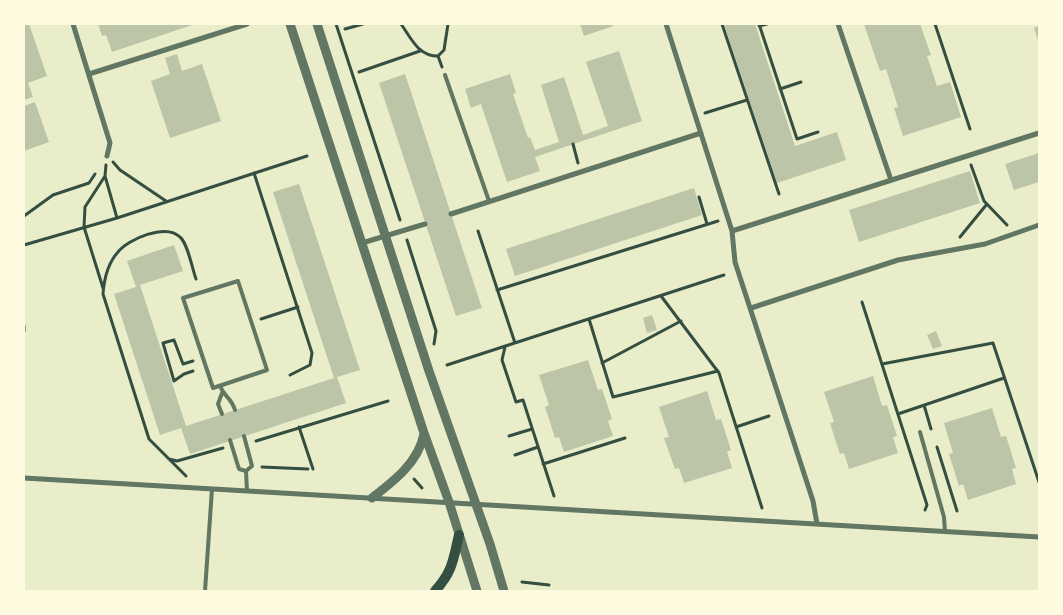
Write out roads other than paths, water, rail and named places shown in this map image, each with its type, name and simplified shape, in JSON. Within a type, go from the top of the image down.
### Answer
[{"type":"main road","points":[[435,591],[450,571],[460,535]]},
{"type":"street","points":[[73,24],[110,143],[108,156]]},
{"type":"street","points":[[89,74],[247,24]]},
{"type":"street","points":[[290,24],[477,591]]},
{"type":"street","points":[[317,24],[429,371],[476,504],[504,591]]},
{"type":"street","points":[[666,24],[732,231],[735,262],[813,501],[817,524]]},
{"type":"street","points":[[838,24],[891,180]]},
{"type":"street","points":[[451,214],[701,133]]},
{"type":"street","points":[[732,231],[1039,133]]},
{"type":"street","points":[[362,242],[425,224]]},
{"type":"street","points":[[750,308],[898,260],[984,244],[1039,225]]},
{"type":"street","points":[[372,498],[408,467],[422,444],[424,434]]},
{"type":"street","points":[[24,478],[1039,537]]},
{"type":"lane","points":[[445,75],[489,201]]},
{"type":"lane","points":[[238,281],[267,370],[220,386],[213,388],[183,298],[238,281]]},
{"type":"lane","points":[[220,386],[222,393],[218,404],[222,414]]},
{"type":"lane","points":[[222,393],[232,400],[235,410]]},
{"type":"lane","points":[[920,432],[944,517],[945,532]]},
{"type":"lane","points":[[244,436],[252,466],[246,471]]},
{"type":"lane","points":[[230,440],[239,469],[246,471]]},
{"type":"lane","points":[[246,471],[247,491]]},
{"type":"lane","points":[[205,591],[212,489]]}]
